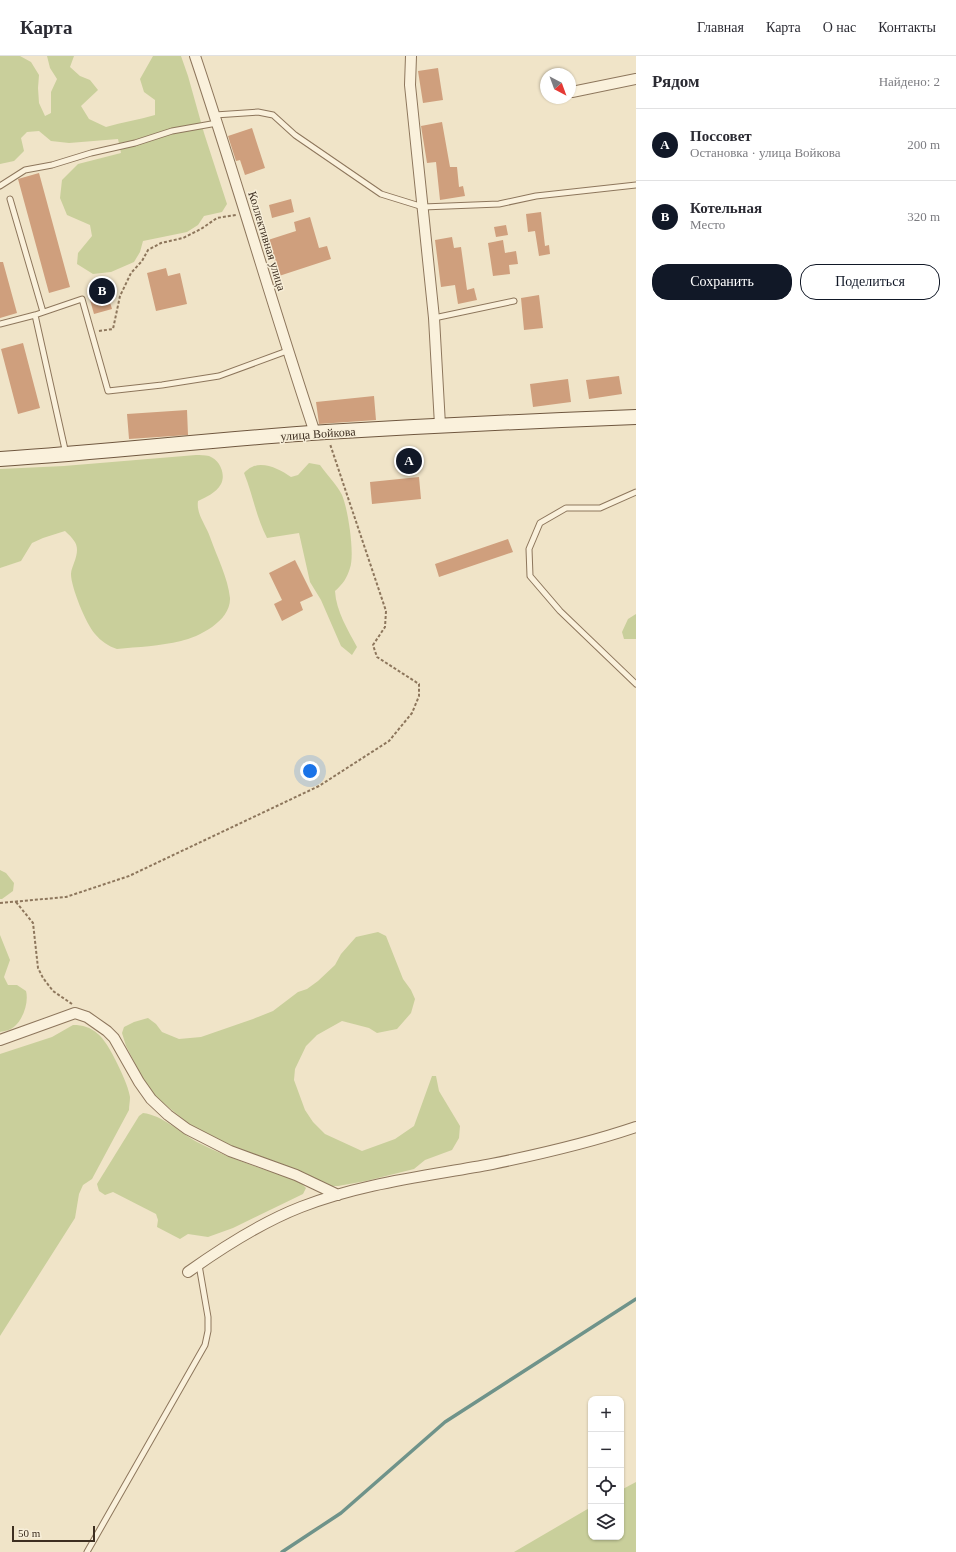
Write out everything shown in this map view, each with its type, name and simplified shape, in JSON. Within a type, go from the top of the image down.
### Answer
[{"type":"street","name":"Коллективная улица","points":[[195,56],[216,119],[287,351],[320,433]]},
{"type":"street","points":[[411,56],[410,85],[434,318],[440,425]]},
{"type":"street","points":[[576,91],[636,79]]},
{"type":"street","name":"улица Войкова","points":[[0,459],[66,455],[320,433],[384,430],[440,425],[636,417]]},
{"type":"street","points":[[0,1040],[75,1013],[88,1017],[111,1034],[139,1082],[151,1099],[168,1115],[188,1129],[230,1151],[296,1175],[338,1195]]},
{"type":"street","points":[[188,1272],[236,1241],[276,1218],[300,1207],[373,1185],[492,1164],[558,1149],[636,1127]]},
{"type":"lane","points":[[0,186],[25,170],[135,143],[216,119],[258,112],[273,115],[295,135],[381,194],[423,207],[499,204],[536,196],[636,185]]},
{"type":"lane","points":[[10,199],[44,312]]},
{"type":"lane","points":[[0,324],[35,315],[82,299],[108,391],[219,376],[287,351]]},
{"type":"lane","points":[[434,318],[514,301]]},
{"type":"lane","points":[[35,315],[66,455]]},
{"type":"lane","points":[[636,492],[600,508],[566,508],[540,523],[529,549],[530,576],[560,611],[636,684]]},
{"type":"lane","points":[[87,1552],[205,1345],[208,1331],[208,1317],[198,1265]]},
{"type":"path","points":[[92,332],[113,329],[120,296],[131,273],[142,261],[148,250],[161,243],[183,238],[201,229],[217,218],[245,214]]},
{"type":"path","points":[[0,903],[66,898],[129,876],[319,786],[389,740],[412,714],[419,696],[419,684],[377,656],[372,645],[385,627],[386,611],[320,433]]},
{"type":"path","points":[[16,902],[33,923],[38,968],[43,978],[53,990],[72,1004],[79,1013]]},
{"type":"green space","points":[[0,56],[20,56],[31,62],[39,75],[39,103],[45,116],[51,113],[51,92],[57,79],[50,68],[47,56],[74,56],[70,67],[80,76],[90,80],[98,90],[81,106],[89,119],[106,127],[155,115],[155,100],[144,92],[140,79],[153,56],[181,56],[227,204],[222,212],[204,216],[198,225],[187,232],[143,241],[140,252],[134,262],[111,272],[93,274],[77,264],[78,253],[92,236],[90,225],[67,215],[60,198],[62,180],[78,164],[121,153],[118,139],[69,143],[51,141],[39,131],[27,132],[21,138],[24,151],[14,161],[0,164]]},
{"type":"green space","points":[[196,455],[213,458],[219,464],[223,476],[221,484],[216,490],[198,501],[198,510],[225,575],[230,598],[229,606],[220,621],[205,632],[181,641],[149,646],[117,649],[105,643],[97,637],[91,629],[76,596],[71,574],[77,549],[75,542],[65,531],[32,543],[21,561],[0,568],[0,469],[64,466]]},
{"type":"green space","points":[[309,463],[320,465],[335,484],[342,495],[346,510],[351,542],[351,561],[346,578],[335,591],[340,613],[357,647],[352,655],[341,646],[321,600],[310,582],[299,533],[267,538],[260,522],[244,473],[251,467],[262,465],[277,469],[291,477],[298,475]]},
{"type":"green space","points":[[636,614],[636,639],[624,639],[622,632],[628,619]]},
{"type":"green space","points":[[0,870],[6,873],[14,883],[13,891],[2,899],[0,899]]},
{"type":"green space","points":[[378,932],[386,936],[403,979],[411,990],[415,999],[411,1013],[397,1029],[377,1033],[369,1028],[342,1021],[317,1035],[306,1046],[295,1069],[294,1080],[305,1110],[313,1122],[325,1134],[362,1151],[395,1139],[414,1126],[432,1076],[436,1076],[439,1091],[460,1126],[459,1138],[452,1150],[425,1160],[414,1169],[366,1181],[330,1186],[203,1134],[150,1092],[126,1046],[122,1033],[124,1027],[148,1018],[156,1024],[162,1032],[179,1039],[201,1037],[253,1019],[273,1011],[298,992],[307,989],[318,981],[335,965],[341,954],[356,937]]},
{"type":"green space","points":[[0,935],[10,960],[4,977],[8,985],[17,985],[26,991],[27,1000],[25,1010],[18,1023],[8,1030],[0,1032]]},
{"type":"green space","points":[[73,1025],[89,1028],[98,1034],[107,1045],[129,1091],[129,1110],[92,1179],[83,1185],[79,1194],[75,1218],[0,1336],[0,1054],[52,1037]]},
{"type":"green space","points":[[143,1113],[157,1117],[208,1148],[292,1179],[302,1184],[306,1188],[303,1194],[233,1228],[208,1237],[188,1234],[180,1239],[157,1227],[158,1220],[156,1214],[113,1192],[105,1195],[99,1191],[97,1184],[139,1116]]},
{"type":"green space","points":[[636,1482],[636,1552],[514,1552],[588,1509],[588,1540],[624,1540],[624,1488]]},
{"type":"building","points":[[438,68],[443,100],[423,103],[418,71]]},
{"type":"building","points":[[442,122],[450,167],[457,167],[459,187],[463,186],[465,196],[440,200],[436,162],[427,163],[421,126]]},
{"type":"building","points":[[252,128],[265,168],[245,175],[240,160],[236,161],[228,136]]},
{"type":"building","points":[[39,173],[70,287],[49,293],[18,179]]},
{"type":"building","points":[[291,199],[294,212],[272,218],[269,205]]},
{"type":"building","points":[[541,212],[545,246],[549,245],[550,254],[539,256],[535,231],[528,232],[526,214]]},
{"type":"building","points":[[310,217],[319,248],[327,246],[331,259],[279,276],[268,240],[296,231],[294,222]]},
{"type":"building","points":[[506,225],[508,235],[496,237],[494,227]]},
{"type":"building","points":[[452,237],[454,248],[461,247],[467,290],[474,288],[477,300],[458,304],[455,285],[441,287],[435,240]]},
{"type":"building","points":[[503,240],[505,253],[516,251],[518,264],[509,265],[510,274],[493,276],[488,243]]},
{"type":"building","points":[[0,262],[3,262],[17,313],[0,318]]},
{"type":"building","points":[[166,268],[168,276],[180,273],[187,304],[156,311],[147,273]]},
{"type":"building","points":[[104,282],[112,309],[94,314],[90,300],[98,298],[95,284]]},
{"type":"building","points":[[539,295],[543,328],[524,330],[521,298]]},
{"type":"building","points":[[23,343],[40,408],[18,414],[1,349]]},
{"type":"building","points":[[619,376],[622,394],[589,399],[586,380]]},
{"type":"building","points":[[568,379],[571,402],[533,407],[530,384]]},
{"type":"building","points":[[374,396],[376,420],[319,424],[316,402]]},
{"type":"building","points":[[187,410],[188,435],[129,439],[127,414]]},
{"type":"building","points":[[419,477],[421,499],[372,504],[370,482]]},
{"type":"building","points":[[508,539],[513,552],[439,577],[435,564]]},
{"type":"building","points":[[295,560],[313,596],[300,602],[303,610],[282,621],[274,604],[282,600],[269,573]]},
{"type":"waterway","points":[[282,1552],[341,1513],[445,1422],[636,1299]]},
{"type":"place","name":"Котельная","points":[[102,291]]},
{"type":"place","name":"Поссовет","points":[[409,461]]}]
